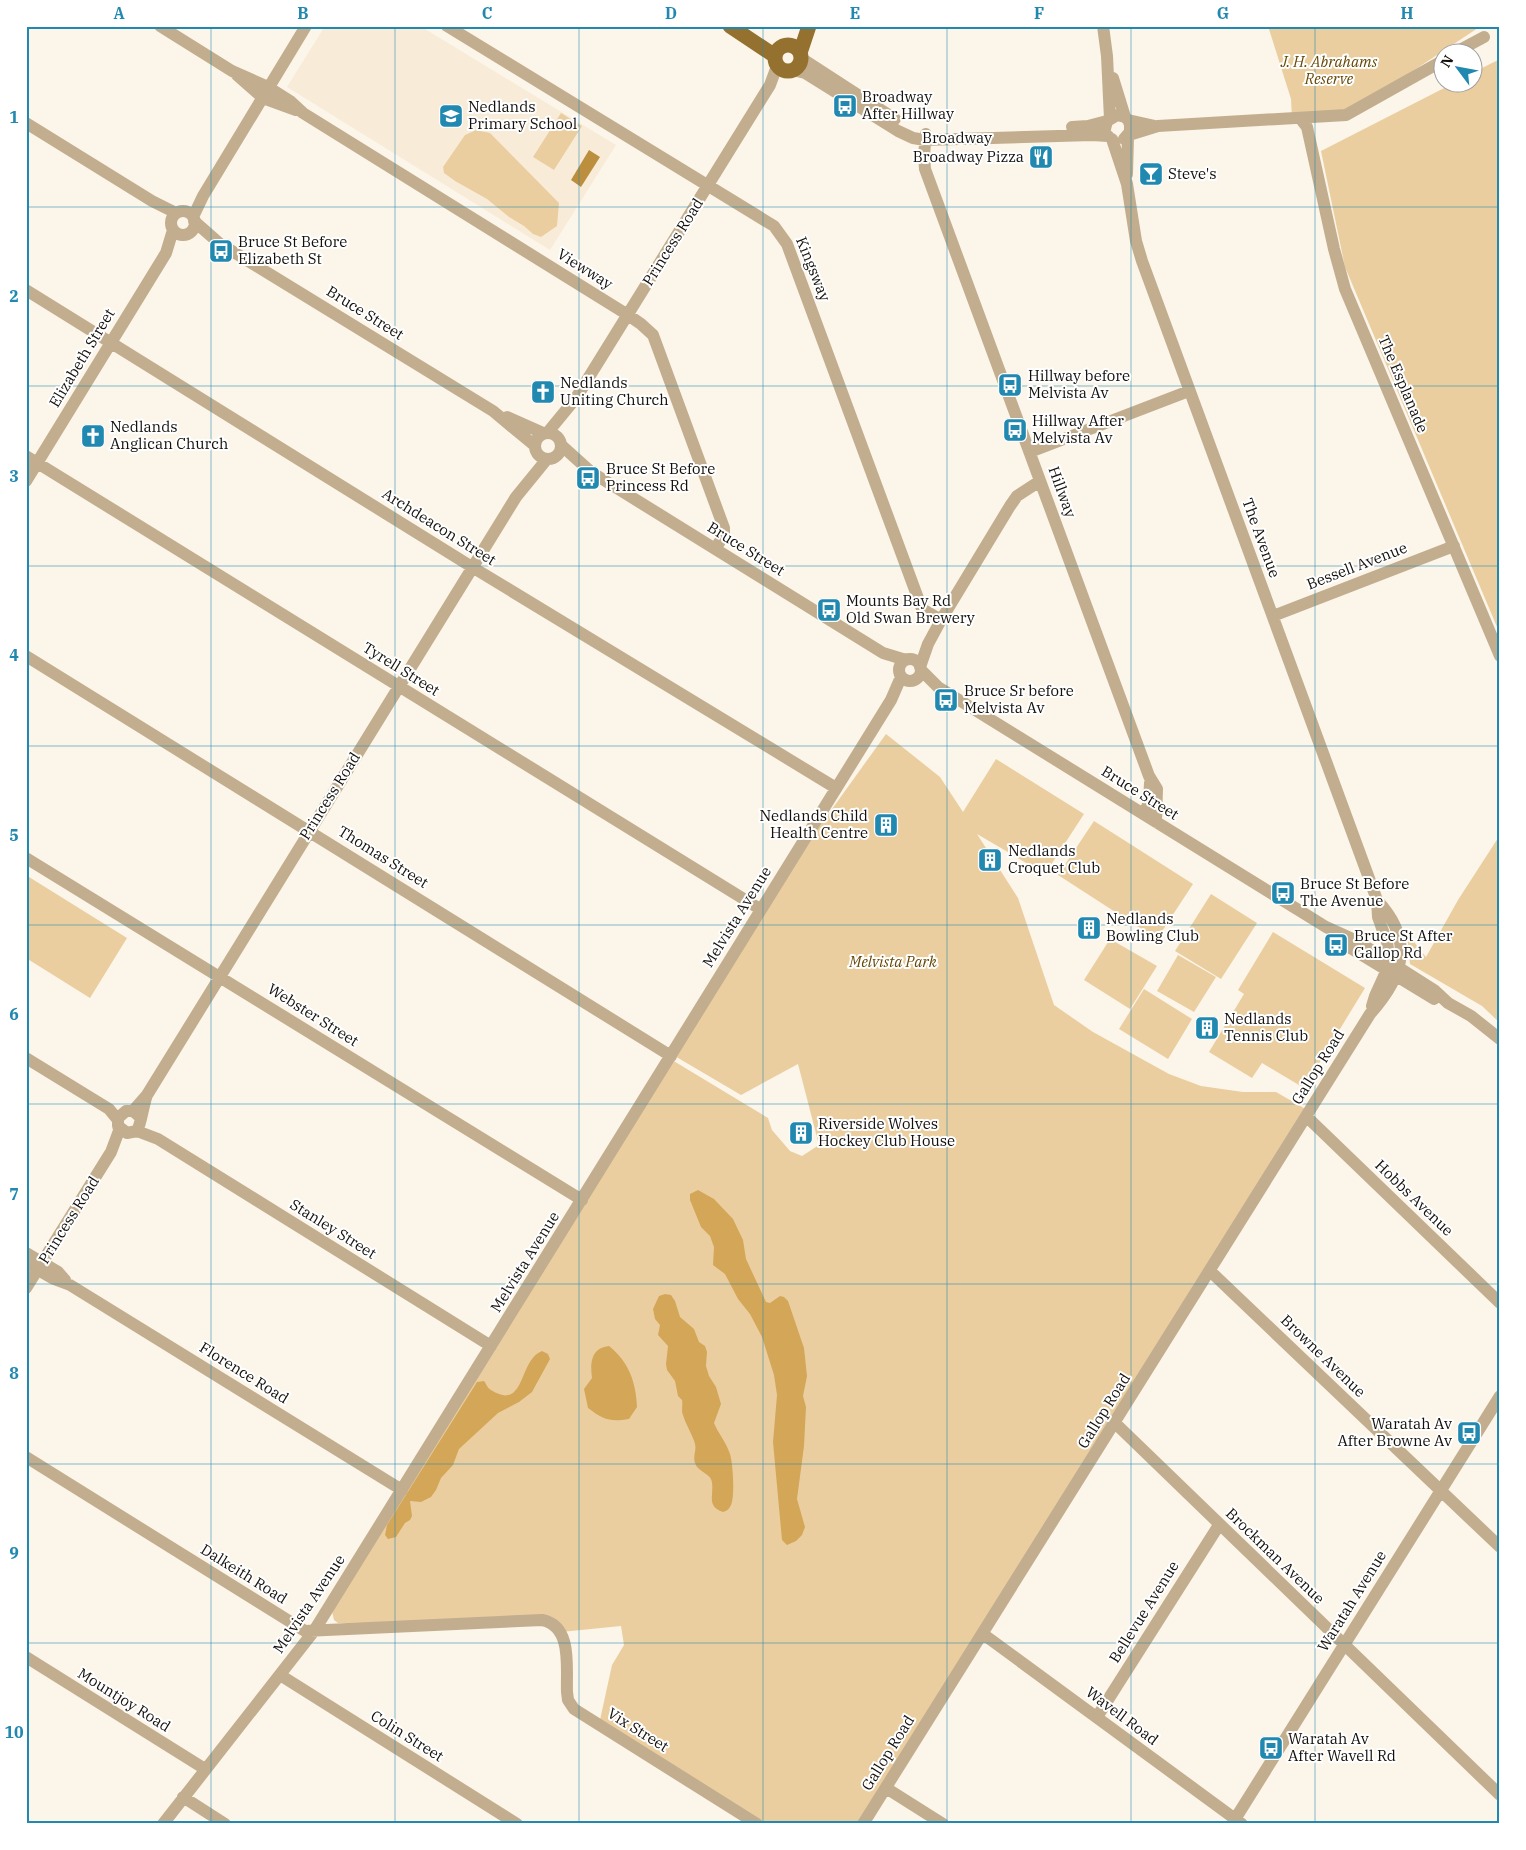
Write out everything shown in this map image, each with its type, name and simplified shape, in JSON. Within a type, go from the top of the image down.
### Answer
[{"type":"main road","name":"Broadway","points":[[730,26],[788,58]]},
{"type":"main road","name":"Broadway","points":[[745,26],[764,38],[788,58]]},
{"type":"main road","name":"Princess Road","points":[[788,58],[807,26]]},
{"type":"street","name":"Viewway","points":[[160,26],[232,71],[258,81],[266,92],[303,113],[628,315],[653,335],[724,528],[724,535],[716,549]]},
{"type":"street","name":"Elizabeth Street","points":[[26,480],[32,460],[111,343],[183,223],[203,196],[306,26]]},
{"type":"street","name":"Kingsway","points":[[447,26],[774,226],[787,244],[922,609],[940,620]]},
{"type":"street","points":[[1103,26],[1107,56],[1108,120],[1105,129],[1110,138],[1120,140],[1158,126],[1346,115],[1434,66]]},
{"type":"street","points":[[1474,42],[1484,36]]},
{"type":"street","points":[[1107,56],[1126,118],[1131,128],[1128,136]]},
{"type":"street","name":"Princess Road","points":[[545,432],[576,398],[788,58]]},
{"type":"street","name":"Broadway","points":[[788,58],[926,137],[1092,134],[1110,138]]},
{"type":"street","points":[[1108,120],[1117,115],[1158,126]]},
{"type":"street","name":"The Esplanade","points":[[1300,118],[1307,127],[1334,249],[1345,288],[1500,656]]},
{"type":"street","name":"Broadway","points":[[926,137],[1088,126],[1108,120]]},
{"type":"street","name":"Bruce Street","points":[[26,123],[152,201],[183,223],[219,243],[493,411],[545,432]]},
{"type":"street","name":"The Avenue","points":[[1126,184],[1128,136]]},
{"type":"street","name":"Hillway","points":[[926,137],[925,169],[1150,776],[1157,789],[1156,822]]},
{"type":"street","name":"The Avenue","points":[[1110,138],[1126,184],[1136,241],[1142,261],[1189,391],[1377,900],[1388,912],[1398,931],[1401,945],[1393,970]]},
{"type":"street","name":"Archdeacon Street","points":[[26,290],[472,567],[836,788]]},
{"type":"street","points":[[1030,452],[1189,391]]},
{"type":"street","name":"Princess Road","points":[[560,442],[576,398]]},
{"type":"street","name":"Bruce Street","points":[[493,411],[535,448]]},
{"type":"street","points":[[545,432],[554,433],[560,442],[558,454],[550,458],[539,456],[535,448],[536,439],[545,432]]},
{"type":"street","name":"Bruce Street","points":[[560,442],[591,472],[1326,927],[1352,949],[1434,990],[1448,1003],[1471,1016],[1500,1039]]},
{"type":"street","name":"Princess Road","points":[[516,497],[535,448]]},
{"type":"street","name":"Princess Road","points":[[26,1288],[516,497],[550,458]]},
{"type":"street","name":"Bruce Street","points":[[550,458],[591,472]]},
{"type":"street","name":"Tyrell Street","points":[[32,460],[760,909]]},
{"type":"street","name":"Melvista Avenue","points":[[162,1824],[314,1631],[890,700],[928,644],[940,620],[1017,496],[1040,480]]},
{"type":"street","name":"Bessell Avenue","points":[[1273,616],[1454,546]]},
{"type":"street","name":"Thomas Street","points":[[26,656],[671,1056]]},
{"type":"street","name":"Hillway","points":[[1144,814],[1150,792],[1150,776]]},
{"type":"street","name":"Webster Street","points":[[26,858],[582,1200]]},
{"type":"street","name":"Gallop Road","points":[[863,1824],[1370,1014],[1381,1001],[1393,970]]},
{"type":"street","points":[[26,1058],[131,1121]]},
{"type":"street","name":"Hobbs Avenue","points":[[1307,1117],[1500,1303]]},
{"type":"street","name":"Stanley Street","points":[[131,1121],[158,1140],[492,1346]]},
{"type":"street","name":"Florence Road","points":[[26,1253],[40,1266]]},
{"type":"street","name":"Florence Road","points":[[26,1263],[58,1272],[70,1285],[402,1490]]},
{"type":"street","name":"Browne Avenue","points":[[1210,1271],[1500,1548]]},
{"type":"street","name":"Waratah Avenue","points":[[1236,1822],[1344,1644],[1500,1396]]},
{"type":"street","name":"Brockman Avenue","points":[[1115,1423],[1500,1795]]},
{"type":"street","name":"Dalkeith Road","points":[[26,1458],[305,1631],[542,1620],[558,1628]]},
{"type":"street","name":"Bellevue Avenue","points":[[1097,1717],[1219,1525]]},
{"type":"street","name":"Vix Street","points":[[558,1628],[565,1646],[568,1700],[574,1709],[757,1824]]},
{"type":"street","name":"Wavell Road","points":[[983,1634],[1236,1822]]},
{"type":"street","name":"Mountjoy Road","points":[[26,1658],[206,1769]]},
{"type":"street","name":"Colin Street","points":[[280,1675],[517,1824]]},
{"type":"street","points":[[886,1788],[943,1824]]},
{"type":"street","points":[[183,1797],[225,1824]]},
{"type":"shaded area","name":"Nedlands Primary School","points":[[325,26],[420,26],[616,145],[550,250],[287,87]]},
{"type":"shaded area","points":[[589,150],[600,157],[581,187],[571,180]]},
{"type":"shaded area","points":[[698,1190],[714,1199],[733,1219],[743,1240],[746,1259],[766,1302],[770,1303],[780,1296],[788,1301],[804,1348],[807,1376],[803,1396],[806,1407],[804,1446],[797,1499],[805,1527],[802,1535],[796,1541],[787,1545],[782,1540],[773,1442],[777,1395],[774,1375],[762,1337],[750,1314],[738,1299],[725,1274],[713,1265],[714,1247],[710,1236],[701,1227],[690,1200],[690,1194]]},
{"type":"shaded area","points":[[671,1295],[680,1317],[694,1329],[699,1342],[705,1346],[707,1352],[706,1366],[709,1376],[716,1387],[721,1404],[714,1423],[730,1454],[733,1480],[731,1505],[728,1510],[723,1512],[714,1507],[712,1480],[695,1464],[695,1444],[682,1413],[682,1400],[678,1396],[675,1381],[667,1370],[668,1346],[658,1335],[660,1325],[655,1319],[653,1309],[659,1296]]},
{"type":"shaded area","points":[[609,1346],[622,1359],[633,1381],[637,1407],[629,1419],[607,1419],[588,1408],[584,1389],[592,1378],[591,1367],[593,1357],[598,1350]]},
{"type":"shaded area","points":[[542,1351],[548,1354],[550,1359],[532,1392],[519,1402],[498,1413],[459,1449],[453,1465],[441,1478],[431,1497],[421,1502],[410,1501],[412,1516],[410,1520],[405,1523],[396,1537],[388,1539],[385,1535],[387,1525],[477,1382],[484,1381],[488,1388],[502,1395],[510,1394],[516,1390],[534,1356]]},
{"type":"green space","name":"J. H. Abrahams Reserve","points":[[1268,26],[1481,26],[1457,42],[1434,42],[1434,57],[1346,115],[1292,119],[1291,99]]},
{"type":"green space","points":[[1500,59],[1500,634],[1345,267],[1321,151],[1436,92],[1484,92],[1484,67]]},
{"type":"green space","points":[[561,113],[582,126],[554,170],[533,157]]},
{"type":"green space","points":[[476,130],[490,133],[559,203],[557,226],[541,237],[533,234],[487,199],[444,173],[443,167],[465,135]]},
{"type":"green space","name":"Melvista Park","points":[[886,734],[940,777],[963,812],[996,759],[1084,814],[1045,874],[977,834],[1018,898],[1054,1005],[1093,1032],[1169,1074],[1201,1086],[1243,1092],[1276,1092],[1309,1111],[860,1824],[762,1824],[600,1720],[612,1665],[624,1645],[621,1626],[561,1632],[553,1622],[338,1623],[334,1620],[332,1611],[672,1060],[768,1118],[772,1130],[790,1151],[802,1156],[819,1145],[798,1064],[741,1095],[673,1055],[760,909]]},
{"type":"green space","points":[[1094,821],[1193,884],[1157,939],[1058,875]]},
{"type":"green space","points":[[1500,835],[1500,1023],[1482,1006],[1410,964],[1407,933],[1426,957],[1458,900]]},
{"type":"green space","points":[[29,877],[127,938],[90,998],[26,958],[26,881]]},
{"type":"green space","points":[[1211,894],[1257,923],[1221,979],[1175,951]]},
{"type":"green space","points":[[1273,932],[1365,988],[1304,1088],[1262,1063],[1252,1078],[1209,1052],[1244,994],[1238,990]]},
{"type":"green space","points":[[1110,939],[1157,966],[1130,1009],[1084,980]]},
{"type":"green space","points":[[1178,955],[1216,977],[1194,1012],[1157,991]]},
{"type":"green space","points":[[1144,989],[1192,1019],[1168,1059],[1119,1029]]},
{"type":"place","name":"Broadway After Hillway","points":[[845,106]]},
{"type":"place","name":"Nedlands Primary School","points":[[451,116]]},
{"type":"place","name":"Broadway Pizza","points":[[1041,157]]},
{"type":"place","name":"Steve's","points":[[1151,174]]},
{"type":"place","name":"Bruce St Before Elizabeth St","points":[[221,251]]},
{"type":"place","name":"Hillway before Melvista Av","points":[[1010,385]]},
{"type":"place","name":"Nedlands Uniting Church","points":[[543,392]]},
{"type":"place","name":"Hillway After Melvista Av","points":[[1015,430]]},
{"type":"place","name":"Nedlands Anglican Church","points":[[93,436]]},
{"type":"place","name":"Bruce St Before Princess Rd","points":[[588,478]]},
{"type":"place","name":"Mounts Bay Rd Old Swan Brewery","points":[[829,610]]},
{"type":"place","name":"Bruce Sr before Melvista Av","points":[[946,700]]},
{"type":"place","name":"Nedlands Child Health Centre","points":[[886,825]]},
{"type":"place","name":"Nedlands Croquet Club","points":[[990,860]]},
{"type":"place","name":"Bruce St Before The Avenue","points":[[1283,893]]},
{"type":"place","name":"Nedlands Bowling Club","points":[[1089,928]]},
{"type":"place","name":"Bruce St After Gallop Rd","points":[[1336,945]]},
{"type":"place","name":"Nedlands Tennis Club","points":[[1207,1028]]},
{"type":"place","name":"Riverside Wolves Hockey Club House","points":[[801,1133]]},
{"type":"place","name":"Waratah Av After Browne Av","points":[[1469,1433]]},
{"type":"place","name":"Waratah Av After Wavell Rd","points":[[1271,1748]]}]
